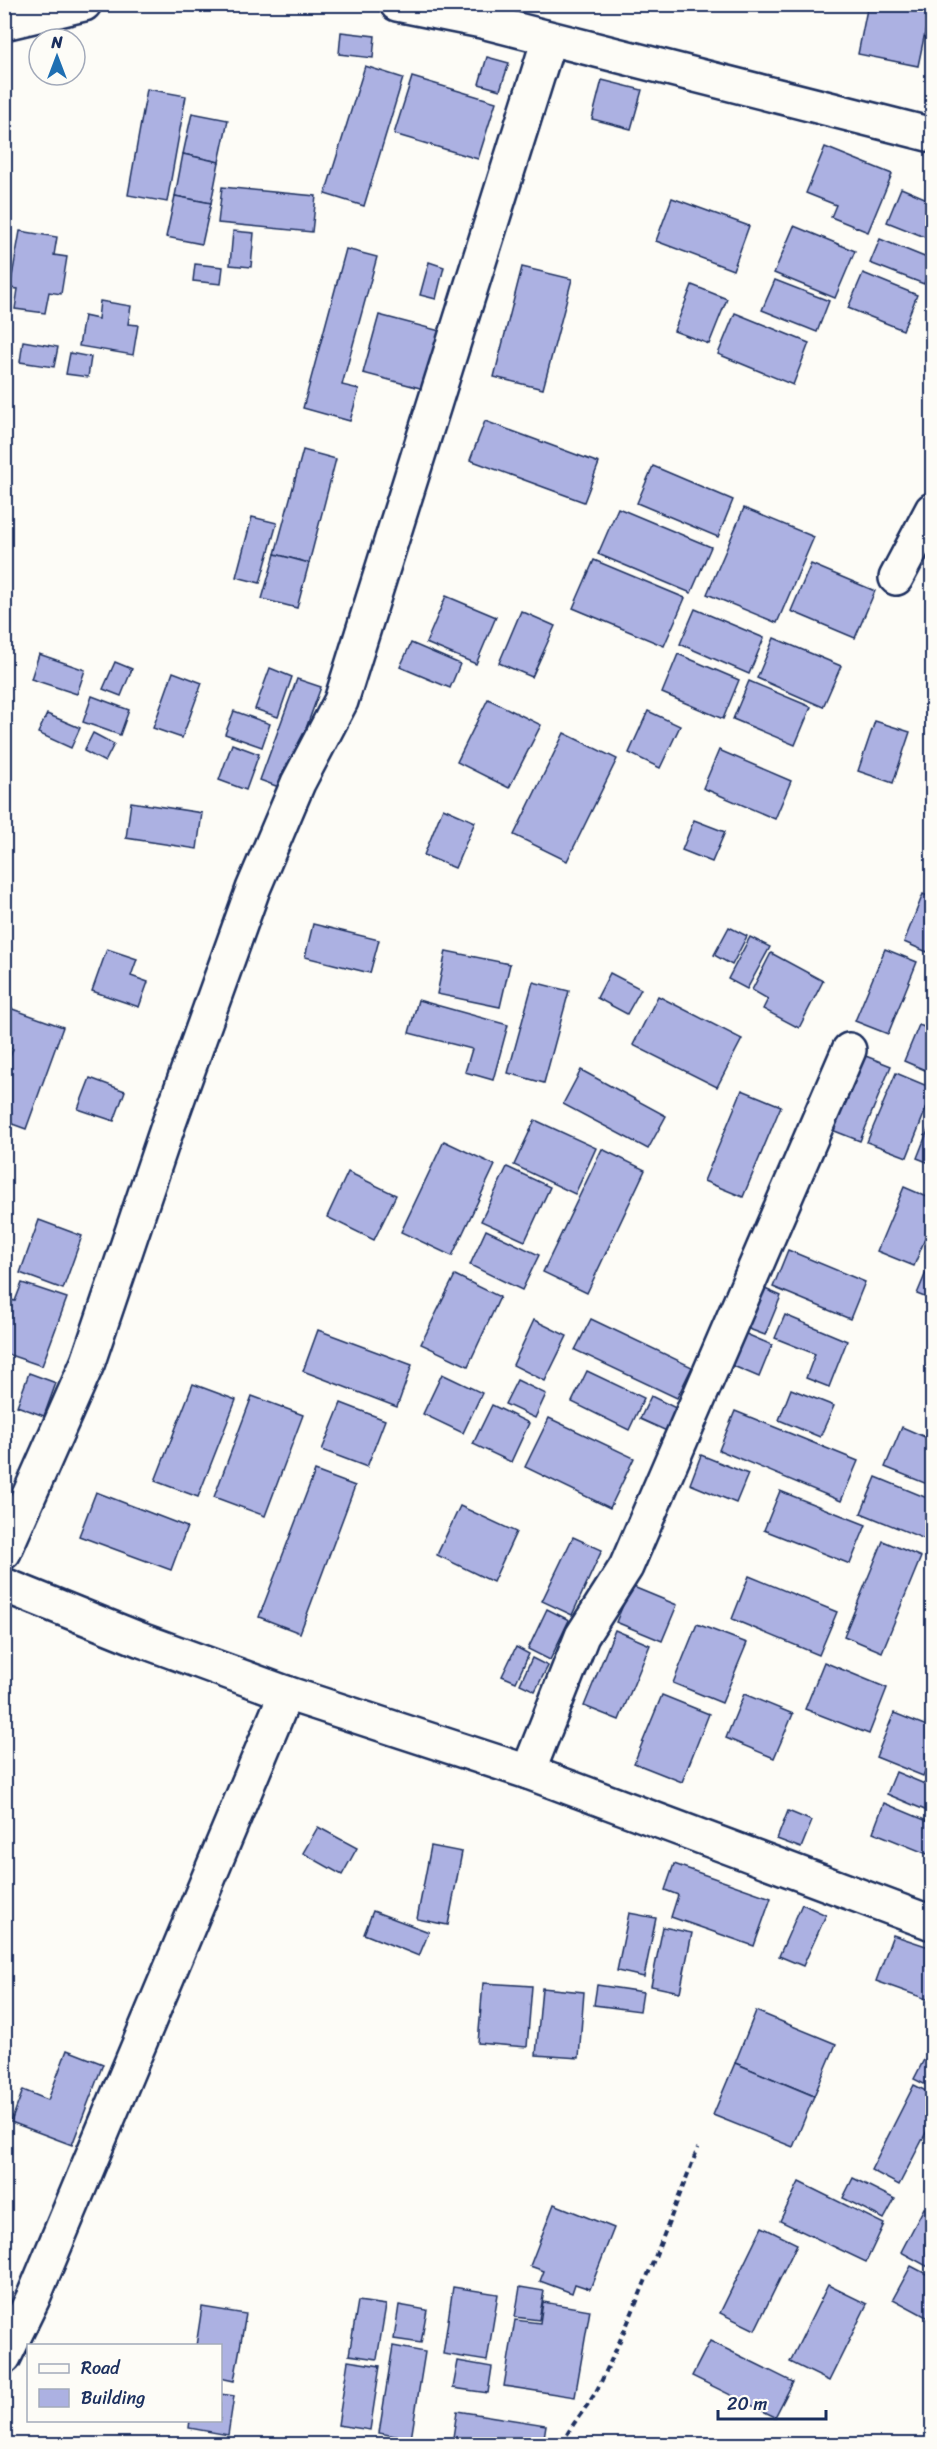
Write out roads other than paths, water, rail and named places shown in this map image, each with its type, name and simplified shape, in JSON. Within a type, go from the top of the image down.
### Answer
[{"type":"street","points":[[4,23],[84,4]]},
{"type":"street","points":[[397,4],[482,21],[933,135]]},
{"type":"street","points":[[4,1552],[88,1362],[169,1122],[253,889],[298,783],[341,701],[549,39]]},
{"type":"street","points":[[896,578],[933,510]]},
{"type":"street","points":[[528,1772],[582,1636],[626,1567],[849,1050]]},
{"type":"street","points":[[4,1585],[141,1640],[286,1693],[528,1772],[933,1923]]},
{"type":"street","points":[[4,2357],[33,2298],[286,1693]]}]
